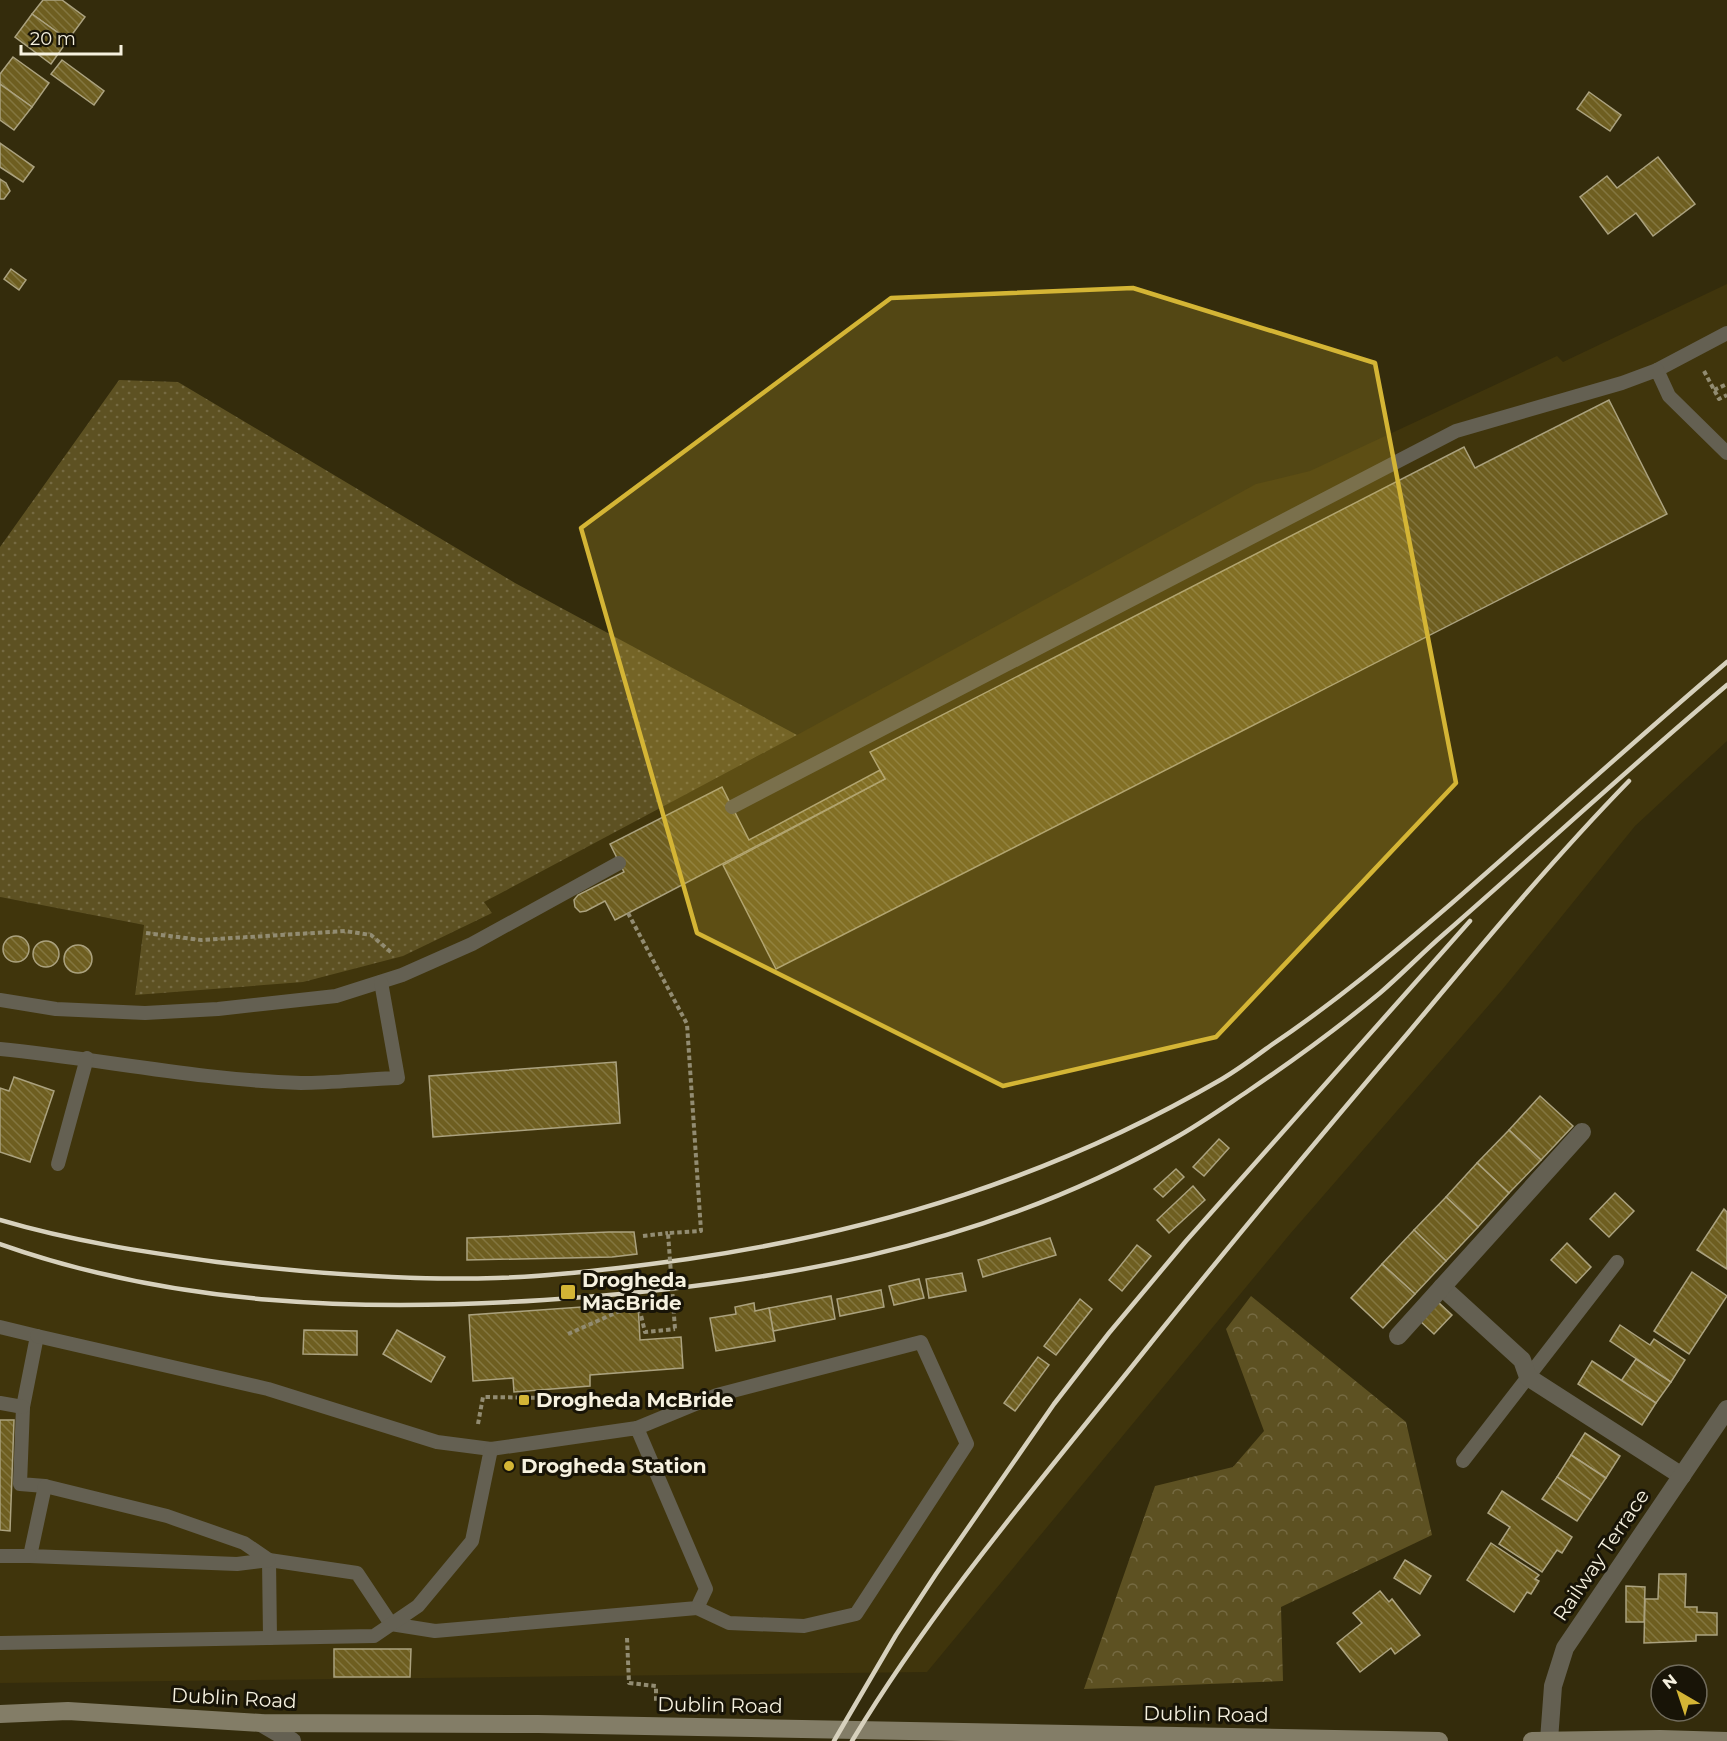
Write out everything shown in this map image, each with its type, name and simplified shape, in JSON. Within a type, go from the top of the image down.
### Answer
[{"type":"main road","name":"Dublin Road","points":[[0,1714],[68,1711],[261,1724],[655,1726],[1439,1741]]},
{"type":"main road","points":[[1532,1741],[1727,1741]]},
{"type":"street","points":[[1398,1336],[1582,1131]]},
{"type":"street","points":[[1442,1287],[1522,1359],[1528,1377],[1682,1476]]},
{"type":"street","name":"Railway Terrace","points":[[1549,1740],[1553,1686],[1565,1648],[1727,1409]]},
{"type":"street","points":[[261,1724],[292,1741]]},
{"type":"lane","points":[[732,807],[1456,431],[1622,383],[1657,370],[1727,333]]},
{"type":"lane","points":[[1657,370],[1668,396],[1727,453]]},
{"type":"lane","points":[[0,1000],[56,1009],[156,1012],[218,1009],[336,996],[402,975],[472,944],[619,862]]},
{"type":"lane","points":[[0,1049],[87,1058],[208,1076],[302,1083],[398,1078],[381,982]]},
{"type":"lane","points":[[58,1164],[87,1058]]},
{"type":"lane","points":[[1463,1461],[1617,1262]]},
{"type":"lane","points":[[0,1327],[268,1389],[437,1442],[491,1449],[637,1428],[717,1395],[921,1342],[967,1444],[856,1614],[804,1626],[729,1623],[697,1608],[435,1631],[392,1624],[357,1573],[269,1560],[237,1564],[0,1556]]},
{"type":"lane","points":[[37,1336],[23,1407],[20,1484],[45,1486],[167,1516],[244,1543],[269,1560]]},
{"type":"lane","points":[[0,1403],[23,1407]]},
{"type":"lane","points":[[637,1428],[706,1589],[697,1608]]},
{"type":"lane","points":[[0,1643],[374,1636],[418,1606],[472,1541],[491,1449]]},
{"type":"lane","points":[[30,1556],[45,1486]]},
{"type":"lane","points":[[269,1560],[270,1638]]},
{"type":"path","points":[[1701,365],[1719,399],[1727,394]]},
{"type":"path","points":[[1714,390],[1727,384]]},
{"type":"path","points":[[628,913],[687,1024],[701,1231],[643,1236]]},
{"type":"path","points":[[146,933],[201,940],[345,931],[371,935],[393,954],[402,975]]},
{"type":"path","points":[[568,1334],[638,1303],[645,1332],[675,1329],[668,1233]]},
{"type":"path","points":[[474,1447],[483,1397],[557,1398]]},
{"type":"path","points":[[627,1637],[629,1683],[656,1686],[655,1726]]},
{"type":"highlighted area","points":[[1133,288],[1375,363],[1456,783],[1216,1037],[1003,1086],[697,933],[581,528],[891,298]]},
{"type":"shaded area","points":[[1727,284],[1727,741],[1635,826],[1502,990],[1290,1234],[927,1672],[0,1683],[0,897],[144,925],[135,994],[492,913],[483,902],[797,735],[1256,484],[1310,471],[1557,356],[1563,362]]},
{"type":"green space","points":[[119,380],[178,382],[515,583],[797,735],[484,902],[492,913],[403,956],[303,982],[135,995],[144,925],[0,897],[0,547]]},
{"type":"green space","points":[[1251,1296],[1406,1422],[1432,1535],[1281,1607],[1283,1681],[1084,1689],[1155,1486],[1233,1467],[1264,1431],[1226,1329]]},
{"type":"building","points":[[43,0],[62,0],[85,17],[68,40],[32,14]]},
{"type":"building","points":[[32,14],[68,40],[51,64],[15,37]]},
{"type":"building","points":[[13,57],[49,83],[32,107],[0,84],[0,74]]},
{"type":"building","points":[[62,60],[104,91],[94,105],[51,74]]},
{"type":"building","points":[[0,84],[32,107],[14,130],[0,120]]},
{"type":"building","points":[[1589,92],[1621,115],[1610,131],[1577,109]]},
{"type":"building","points":[[0,143],[34,167],[23,182],[0,167]]},
{"type":"building","points":[[1658,157],[1695,204],[1653,236],[1636,213],[1608,234],[1580,197],[1607,176],[1617,188]]},
{"type":"building","points":[[0,179],[6,183],[10,191],[4,199],[0,199]]},
{"type":"building","points":[[11,269],[26,280],[19,290],[4,279]]},
{"type":"building","points":[[1609,400],[1667,514],[776,969],[723,865],[885,779],[870,752],[1464,447],[1475,468]]},
{"type":"building","points":[[880,770],[885,779],[615,920],[605,901],[586,911],[580,912],[575,907],[574,900],[578,895],[624,872],[610,844],[722,787],[749,840]]},
{"type":"building","points":[[16,936],[25,940],[29,949],[25,958],[16,962],[7,958],[3,949],[7,940]]},
{"type":"building","points":[[46,941],[55,945],[59,954],[55,963],[46,967],[37,963],[33,954],[37,945]]},
{"type":"building","points":[[78,945],[88,949],[92,959],[88,969],[78,973],[68,969],[64,959],[68,949]]},
{"type":"building","points":[[616,1062],[620,1123],[433,1137],[429,1076]]},
{"type":"building","points":[[14,1077],[54,1091],[30,1162],[0,1152],[0,1088],[9,1091]]},
{"type":"building","points":[[1540,1096],[1573,1126],[1541,1160],[1509,1130]]},
{"type":"building","points":[[1509,1130],[1541,1160],[1509,1193],[1477,1163]]},
{"type":"building","points":[[1219,1139],[1229,1148],[1204,1176],[1193,1167]]},
{"type":"building","points":[[1477,1163],[1509,1193],[1478,1227],[1446,1197]]},
{"type":"building","points":[[1176,1169],[1184,1177],[1163,1197],[1154,1189]]},
{"type":"building","points":[[1193,1186],[1205,1200],[1169,1233],[1157,1220]]},
{"type":"building","points":[[1615,1193],[1634,1211],[1609,1237],[1590,1219]]},
{"type":"building","points":[[1446,1197],[1478,1227],[1446,1261],[1414,1230]]},
{"type":"building","points":[[1724,1209],[1727,1212],[1727,1269],[1697,1250]]},
{"type":"building","points":[[1414,1230],[1446,1261],[1415,1294],[1382,1264]]},
{"type":"building","points":[[634,1232],[637,1254],[612,1257],[467,1260],[467,1238]]},
{"type":"building","points":[[1050,1238],[1056,1255],[983,1277],[978,1260]]},
{"type":"building","points":[[1567,1243],[1591,1267],[1576,1283],[1551,1260]]},
{"type":"building","points":[[1137,1245],[1151,1256],[1122,1291],[1109,1280]]},
{"type":"building","points":[[1382,1264],[1415,1294],[1383,1328],[1351,1298]]},
{"type":"building","points":[[1692,1272],[1727,1296],[1689,1354],[1654,1331]]},
{"type":"building","points":[[962,1273],[966,1291],[929,1298],[926,1279]]},
{"type":"building","points":[[919,1279],[924,1298],[894,1305],[889,1286]]},
{"type":"building","points":[[881,1290],[884,1307],[840,1316],[837,1299]]},
{"type":"building","points":[[831,1296],[835,1319],[773,1331],[769,1308]]},
{"type":"building","points":[[1080,1299],[1092,1309],[1056,1355],[1044,1346]]},
{"type":"building","points":[[1437,1301],[1452,1315],[1434,1334],[1419,1320]]},
{"type":"building","points":[[638,1303],[640,1340],[681,1337],[683,1368],[590,1375],[590,1386],[514,1392],[513,1378],[473,1381],[469,1315]]},
{"type":"building","points":[[754,1303],[755,1311],[769,1308],[775,1341],[716,1351],[710,1318],[736,1314],[735,1307]]},
{"type":"building","points":[[1620,1325],[1650,1345],[1654,1339],[1685,1360],[1671,1382],[1610,1341]]},
{"type":"building","points":[[304,1330],[357,1331],[357,1355],[303,1354]]},
{"type":"building","points":[[397,1330],[445,1357],[431,1382],[383,1354]]},
{"type":"building","points":[[1038,1357],[1049,1365],[1015,1411],[1004,1403]]},
{"type":"building","points":[[1636,1359],[1671,1382],[1656,1403],[1621,1381]]},
{"type":"building","points":[[1592,1361],[1656,1403],[1642,1425],[1578,1384]]},
{"type":"building","points":[[0,1420],[14,1420],[10,1531],[0,1530]]},
{"type":"building","points":[[1585,1433],[1620,1456],[1606,1478],[1571,1455]]},
{"type":"building","points":[[1571,1455],[1606,1478],[1591,1500],[1557,1477]]},
{"type":"building","points":[[1557,1477],[1591,1500],[1577,1521],[1542,1499]]},
{"type":"building","points":[[1502,1491],[1572,1537],[1562,1553],[1557,1550],[1542,1572],[1499,1544],[1510,1527],[1488,1513]]},
{"type":"building","points":[[1491,1543],[1539,1575],[1535,1579],[1539,1581],[1531,1594],[1527,1592],[1514,1612],[1467,1580]]},
{"type":"building","points":[[1405,1560],[1431,1576],[1420,1594],[1394,1578]]},
{"type":"building","points":[[1659,1574],[1686,1574],[1685,1607],[1697,1607],[1697,1612],[1717,1613],[1717,1635],[1696,1635],[1696,1641],[1644,1643],[1645,1599],[1658,1599]]},
{"type":"building","points":[[1626,1586],[1645,1587],[1644,1622],[1626,1622]]},
{"type":"building","points":[[1380,1591],[1389,1602],[1392,1599],[1420,1635],[1395,1654],[1391,1648],[1360,1672],[1337,1643],[1362,1623],[1353,1613]]},
{"type":"building","points":[[334,1649],[411,1649],[410,1677],[334,1677]]},
{"type":"railway","points":[[0,1220],[81,1240],[217,1262],[356,1275],[461,1279],[544,1275],[688,1259],[829,1233],[964,1195],[1095,1144],[1159,1113],[1247,1063],[1294,1030],[1408,941],[1727,662]]},
{"type":"railway","points":[[0,1244],[66,1265],[133,1281],[201,1292],[269,1300],[406,1305],[544,1300],[626,1294],[708,1284],[789,1272],[870,1255],[949,1234],[1026,1208],[1102,1176],[1184,1133],[1282,1068],[1380,993],[1727,685]]},
{"type":"railway","points":[[852,1741],[921,1636],[958,1585],[1185,1300],[1489,937],[1544,873],[1629,781]]},
{"type":"railway","points":[[834,1741],[896,1635],[936,1574],[1054,1404],[1109,1333],[1186,1241],[1470,921]]},
{"type":"place","name":"Drogheda MacBride","points":[[568,1292]]},
{"type":"place","name":"Drogheda McBride","points":[[524,1400]]},
{"type":"place","name":"Drogheda Station","points":[[509,1466]]}]
